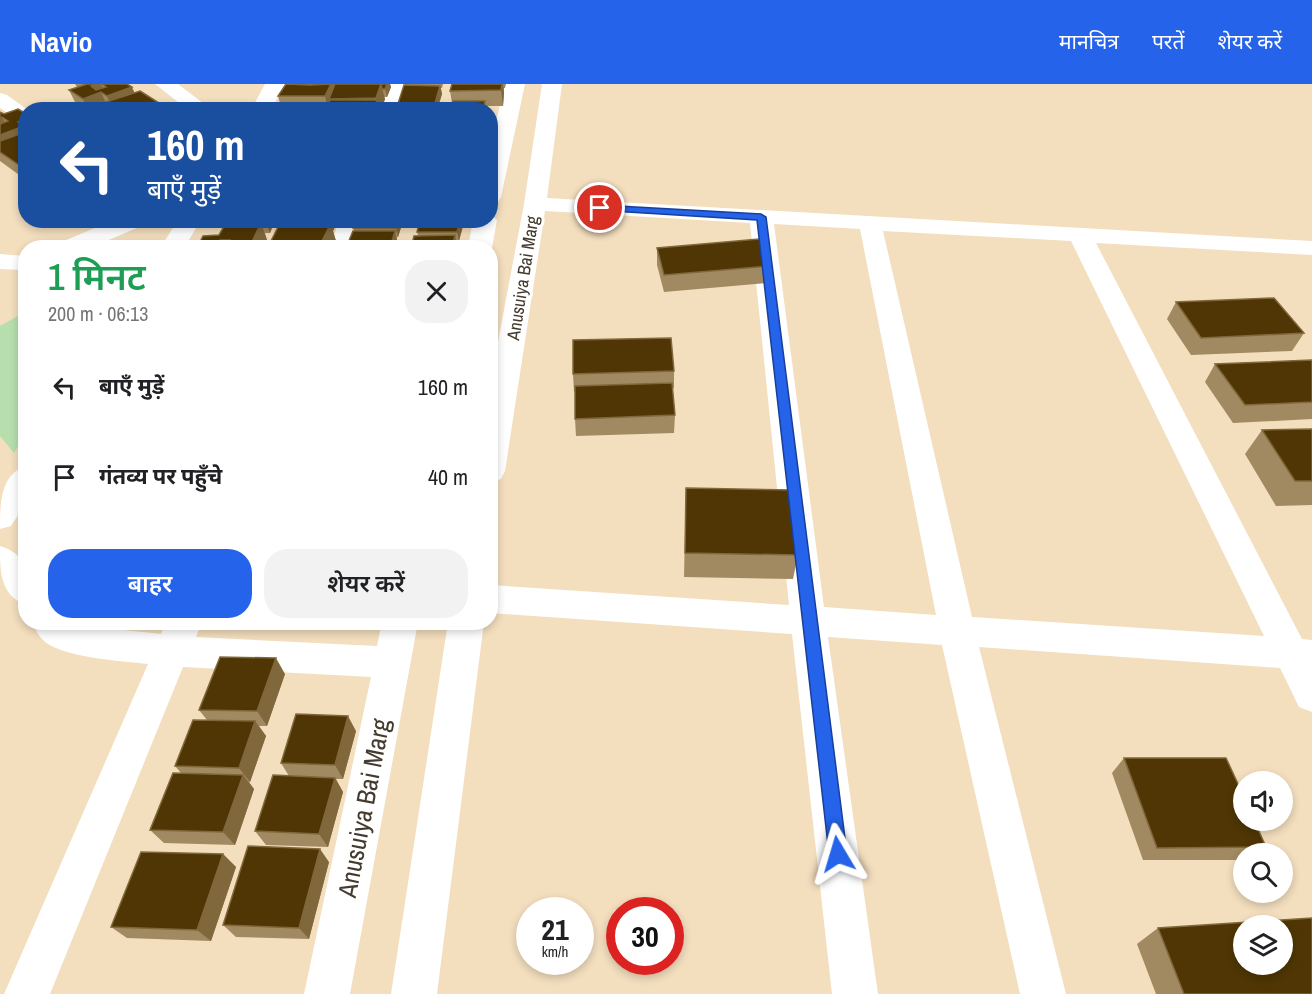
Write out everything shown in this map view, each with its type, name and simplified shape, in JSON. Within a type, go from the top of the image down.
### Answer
[{"type":"street","points":[[165,84],[191,102]]},
{"type":"street","points":[[265,102],[275,84]]},
{"type":"street","points":[[388,102],[394,84]]},
{"type":"street","points":[[498,161],[515,84]]},
{"type":"street","name":"Anusuiya Bai Marg","points":[[498,424],[535,204],[552,84]]},
{"type":"street","points":[[0,99],[18,111]]},
{"type":"street","points":[[535,204],[1312,248]]},
{"type":"street","points":[[761,217],[808,621],[855,994]]},
{"type":"street","points":[[870,223],[957,631],[1043,994]]},
{"type":"street","points":[[87,240],[117,228]]},
{"type":"street","points":[[1080,235],[1301,654],[1312,695]]},
{"type":"street","points":[[0,261],[18,262]]},
{"type":"street","points":[[0,517],[18,489]]},
{"type":"street","points":[[0,559],[18,581]]},
{"type":"street","points":[[498,600],[1301,654]]},
{"type":"street","points":[[56,630],[72,638],[178,637],[393,662]]},
{"type":"street","name":"Anusuiya Bai Marg","points":[[327,994],[399,630]]},
{"type":"street","points":[[414,994],[465,630]]},
{"type":"street","points":[[27,994],[178,637]]},
{"type":"green space","points":[[18,316],[18,446],[14,453],[0,436],[0,326]]},
{"type":"building","points":[[87,84],[98,84],[91,86],[96,90],[106,87],[102,84],[127,84],[132,87],[107,96],[101,92],[83,99],[69,90]]},
{"type":"building","points":[[286,84],[331,84],[325,96],[278,96]]},
{"type":"building","points":[[335,84],[381,84],[376,98],[329,99]]},
{"type":"building","points":[[452,84],[502,84],[501,90],[450,91]]},
{"type":"building","points":[[404,85],[440,86],[435,102],[399,102]]},
{"type":"building","points":[[140,91],[157,102],[106,102]]},
{"type":"building","points":[[330,100],[377,100],[376,102],[329,102]]},
{"type":"building","points":[[453,101],[485,101],[485,102]]},
{"type":"building","points":[[18,109],[18,128],[0,135],[0,124],[8,121],[0,118],[0,112],[4,114]]},
{"type":"building","points":[[18,135],[18,164],[0,152],[0,141]]},
{"type":"building","points":[[223,228],[259,228],[253,240],[201,240],[203,236],[219,235]]},
{"type":"building","points":[[278,228],[328,228],[322,240],[272,240]]},
{"type":"building","points":[[418,228],[458,228],[457,232],[417,232]]},
{"type":"building","points":[[353,231],[395,231],[392,240],[349,240]]},
{"type":"building","points":[[455,235],[454,240],[413,240],[414,236]]},
{"type":"building","points":[[759,239],[770,266],[664,275],[657,248]]},
{"type":"building","points":[[1274,298],[1304,333],[1201,338],[1176,302]]},
{"type":"building","points":[[671,338],[674,371],[573,374],[573,340]]},
{"type":"building","points":[[1312,360],[1312,402],[1245,405],[1215,364]]},
{"type":"building","points":[[672,383],[675,415],[575,419],[575,386]]},
{"type":"building","points":[[1312,429],[1312,481],[1295,481],[1262,430]]},
{"type":"building","points":[[686,488],[792,490],[798,555],[685,553]]},
{"type":"building","points":[[220,657],[276,658],[257,711],[199,710]]},
{"type":"building","points":[[296,714],[348,716],[335,765],[281,763]]},
{"type":"building","points":[[193,720],[255,721],[239,768],[175,766]]},
{"type":"building","points":[[1124,758],[1226,758],[1233,773],[1233,831],[1259,831],[1264,843],[1233,843],[1233,847],[1157,848]]},
{"type":"building","points":[[173,773],[243,775],[223,832],[150,830]]},
{"type":"building","points":[[273,775],[335,778],[319,834],[255,831]]},
{"type":"building","points":[[248,846],[320,849],[299,928],[223,925]]},
{"type":"building","points":[[141,852],[223,854],[197,930],[111,927]]},
{"type":"building","points":[[1312,918],[1312,994],[1184,994],[1158,928],[1233,923],[1233,975],[1293,975],[1293,919]]},
{"type":"route","points":[[600,208],[761,217],[808,621],[838,854]]}]
